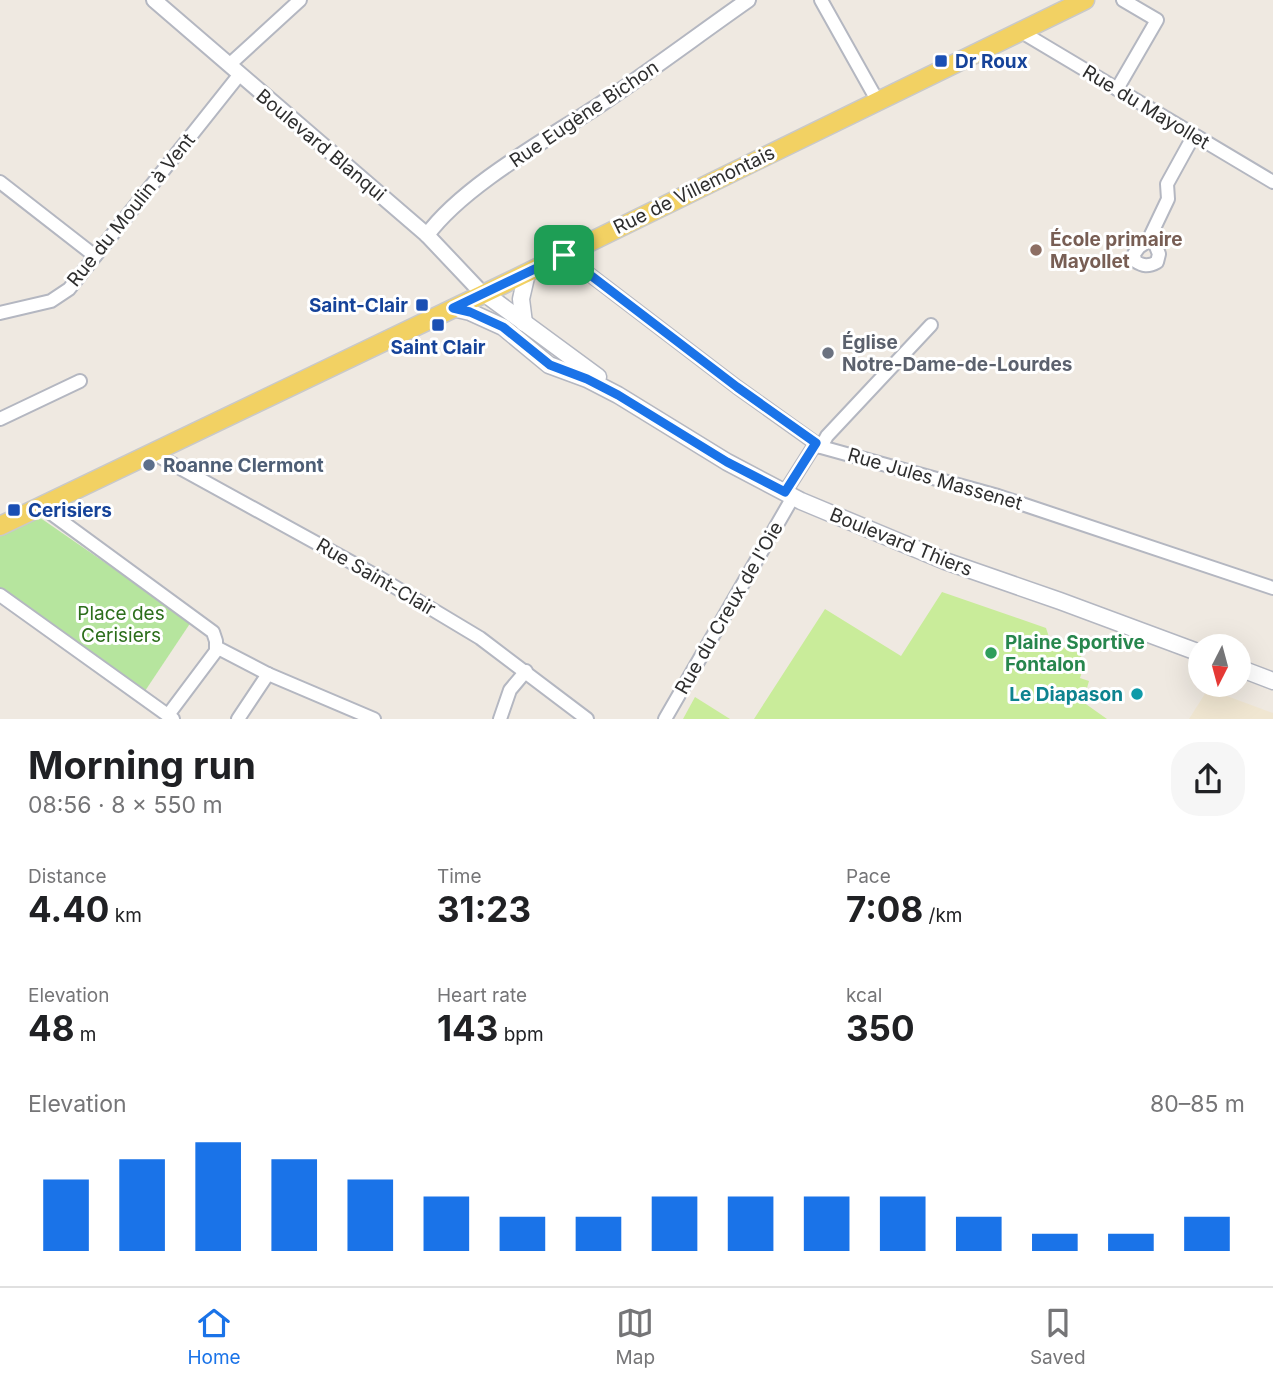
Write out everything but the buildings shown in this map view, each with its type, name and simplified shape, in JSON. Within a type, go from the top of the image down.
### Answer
[{"type":"main road","name":"Rue de Villemontais","points":[[0,526],[527,273],[1085,0]]},
{"type":"main road","points":[[524,323],[521,299],[527,273]]},
{"type":"main road","name":"Boulevard Thiers","points":[[485,293],[618,395]]},
{"type":"main road","name":"Boulevard Thiers","points":[[485,293],[491,310],[503,327]]},
{"type":"main road","name":"Boulevard Thiers","points":[[453,308],[470,312],[503,327],[550,365],[587,379],[618,395],[727,462],[789,494],[945,561],[1188,649]]},
{"type":"main road","points":[[1251,673],[1273,681]]},
{"type":"street","name":"Boulevard Blanqui","points":[[154,0],[427,235],[480,291],[485,293]]},
{"type":"street","name":"Rue du Moulin à Vent","points":[[0,313],[51,301],[69,289],[235,69],[300,0]]},
{"type":"street","name":"Rue Eugène Bichon","points":[[427,235],[436,223],[481,184],[604,102],[748,0]]},
{"type":"street","points":[[821,0],[877,100]]},
{"type":"street","points":[[1117,89],[1157,20],[1123,0]]},
{"type":"street","name":"Rue du Mayollet","points":[[1020,32],[1273,182]]},
{"type":"street","points":[[1148,241],[1168,199],[1167,184],[1194,135]]},
{"type":"street","points":[[0,182],[95,256]]},
{"type":"street","name":"Rue Jules Massenet","points":[[564,255],[737,387],[819,445],[986,492],[1273,588]]},
{"type":"street","name":"Rue du Creux de l'Oie","points":[[665,719],[789,494],[819,445],[931,325]]},
{"type":"street","points":[[0,419],[80,381]]},
{"type":"street","name":"Rue Saint-Clair","points":[[155,451],[160,457],[380,578],[480,638],[587,719]]},
{"type":"street","points":[[0,595],[171,717],[216,647],[213,632],[198,619],[41,506]]},
{"type":"street","points":[[216,647],[268,674],[374,719]]},
{"type":"street","points":[[500,719],[510,690],[526,671]]},
{"type":"street","points":[[238,719],[268,674]]},
{"type":"shaded area","points":[[1203,697],[1230,697],[1273,713],[1273,719],[1189,719]]},
{"type":"green space","name":"Place des Cerisiers","points":[[39,517],[191,622],[145,691],[0,589],[0,535]]},
{"type":"green space","name":"Plaine Sportive Fontalon","points":[[942,592],[1046,628],[1051,643],[1081,656],[1083,668],[1080,678],[1089,681],[1083,702],[1107,719],[754,719],[825,609],[901,656]]},
{"type":"green space","points":[[695,697],[730,719],[683,719]]},
{"type":"place","name":"Dr Roux","points":[[941,61]]},
{"type":"place","name":"École primaire Mayollet","points":[[1036,250]]},
{"type":"place","name":"Saint-Clair","points":[[422,305]]},
{"type":"place","name":"Saint Clair","points":[[438,325]]},
{"type":"place","name":"Église Notre-Dame-de-Lourdes","points":[[828,353]]},
{"type":"place","name":"Roanne Clermont","points":[[149,465]]},
{"type":"place","name":"Cerisiers","points":[[14,510]]},
{"type":"place","name":"Plaine Sportive Fontalon","points":[[991,653]]},
{"type":"place","name":"Le Diapason","points":[[1137,694]]},
{"type":"route","points":[[564,255],[737,387],[816,443],[785,492],[727,462],[618,395],[587,379],[550,365],[503,327],[482,316],[453,308],[564,255]]}]
